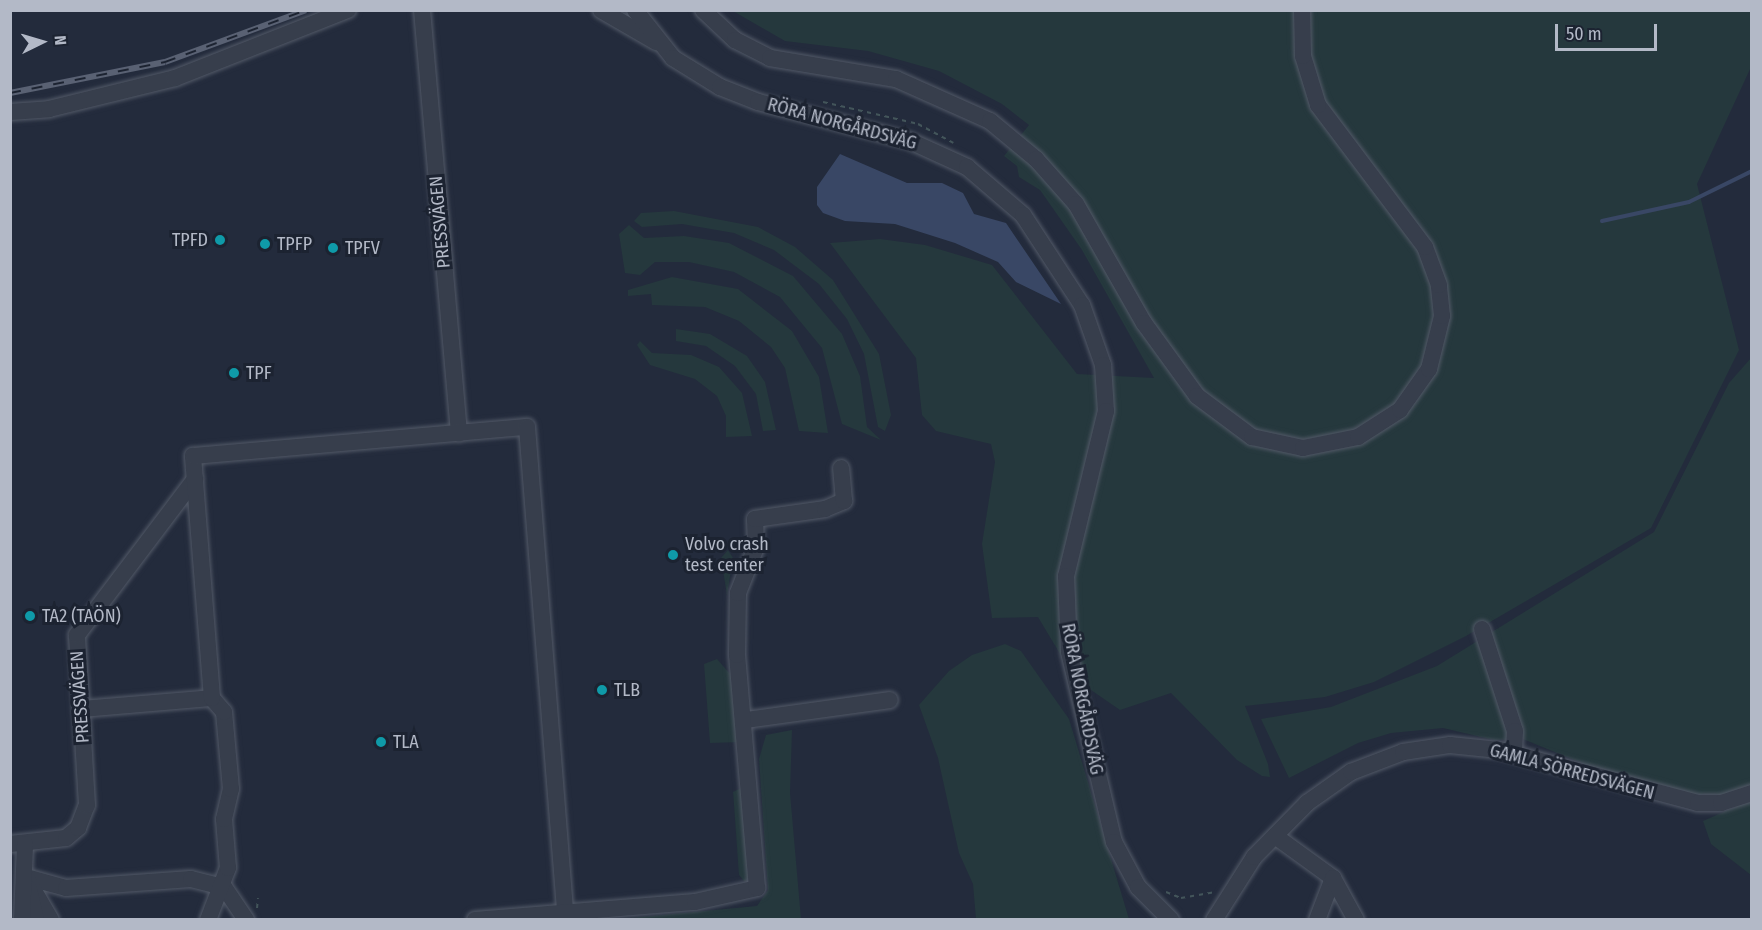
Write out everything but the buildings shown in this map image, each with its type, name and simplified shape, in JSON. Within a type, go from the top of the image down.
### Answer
[{"type":"street","points":[[10,112],[49,109],[175,78],[348,10]]},
{"type":"street","name":"PRESSVÄGEN","points":[[422,10],[459,433]]},
{"type":"street","points":[[601,10],[656,42]]},
{"type":"street","name":"RÖRA NORGÅRDSVÄG","points":[[635,10],[656,42],[685,67],[740,96],[910,141],[967,167],[1023,215],[1082,305],[1103,365],[1106,411],[1066,576],[1069,652],[1114,842],[1138,886],[1171,920]]},
{"type":"street","points":[[703,10],[735,40],[770,58],[896,79],[990,122],[1036,159],[1076,204],[1144,323],[1197,396],[1243,432],[1303,448],[1358,437],[1400,410],[1429,369],[1442,316],[1439,285],[1425,247],[1331,128],[1315,97],[1303,56],[1302,10]]},
{"type":"street","name":"PRESSVÄGEN","points":[[212,698],[193,456],[527,427],[567,916]]},
{"type":"street","points":[[475,920],[567,916],[706,900],[757,888],[746,720],[737,655],[738,593],[756,547],[755,519],[825,509],[844,501],[841,468]]},
{"type":"street","name":"PRESSVÄGEN","points":[[36,920],[18,844],[66,838],[78,828],[87,805],[76,635],[195,479]]},
{"type":"street","points":[[1482,629],[1515,731],[1514,753]]},
{"type":"street","points":[[81,709],[212,698],[224,712],[231,789],[224,819],[224,887],[208,920]]},
{"type":"street","points":[[746,720],[890,700]]},
{"type":"street","name":"GAMLA SÖRREDSVÄGEN","points":[[1214,920],[1226,899],[1275,836],[1321,792],[1385,758],[1450,745],[1514,753],[1684,801],[1721,803],[1752,793]]},
{"type":"street","points":[[1275,836],[1333,878],[1356,920]]},
{"type":"street","points":[[26,877],[66,888],[191,879],[224,887],[246,920]]},
{"type":"street","points":[[26,877],[51,920]]},
{"type":"street","name":"PRESSVÄGEN","points":[[22,920],[26,877]]},
{"type":"street","points":[[1317,920],[1333,878]]},
{"type":"path","points":[[815,102],[844,104],[918,124],[958,148]]},
{"type":"path","points":[[1160,887],[1181,898],[1210,892],[1226,899]]},
{"type":"green space","points":[[733,11],[1751,11],[1751,67],[1697,184],[1739,350],[1651,528],[1466,636],[1374,682],[1325,697],[1245,706],[1268,764],[1270,777],[1262,776],[1237,760],[1171,693],[1120,710],[1075,679],[1038,617],[992,618],[982,544],[995,462],[991,444],[936,431],[922,415],[916,358],[830,243],[880,239],[925,245],[992,265],[1077,374],[1154,378],[1082,250],[1040,190],[1019,177],[1017,166],[1004,156],[1029,125],[1002,104],[939,71],[868,51],[785,41]]},
{"type":"green space","points":[[674,211],[758,227],[795,247],[833,280],[879,354],[891,415],[885,431],[878,427],[864,354],[847,319],[819,284],[774,250],[734,233],[682,224],[642,227],[634,221],[641,213]]},
{"type":"green space","points":[[629,225],[644,238],[684,236],[729,243],[793,276],[842,334],[860,376],[867,427],[881,440],[842,424],[822,348],[780,297],[734,272],[689,262],[655,262],[640,275],[625,273],[619,234]]},
{"type":"green space","points":[[672,277],[738,289],[792,331],[819,377],[828,433],[799,431],[785,368],[771,347],[739,321],[705,307],[652,305],[651,294],[628,296],[628,290]]},
{"type":"green space","points":[[676,329],[710,334],[747,356],[765,382],[776,430],[763,431],[756,394],[735,366],[706,346],[676,341]]},
{"type":"green space","points":[[640,341],[652,353],[691,355],[719,367],[742,393],[752,436],[726,437],[726,416],[717,396],[695,379],[650,365],[637,345]]},
{"type":"green space","points":[[1751,358],[1751,786],[1732,795],[1687,794],[1599,770],[1523,739],[1494,740],[1443,728],[1391,733],[1358,743],[1289,778],[1261,719],[1331,707],[1437,666],[1654,532],[1729,383]]},
{"type":"green space","points":[[728,550],[733,558],[727,595],[721,558]]},
{"type":"green space","points":[[1005,644],[1021,651],[1069,719],[1129,919],[976,919],[973,884],[959,853],[938,758],[919,705],[949,671],[972,655]]},
{"type":"green space","points":[[717,659],[737,682],[742,742],[710,743],[704,664]]},
{"type":"green space","points":[[792,730],[790,793],[801,919],[620,919],[757,906],[768,890],[759,759],[766,735]]},
{"type":"green space","points":[[741,788],[750,877],[745,882],[739,875],[733,792]]},
{"type":"green space","points":[[1751,800],[1751,875],[1711,844],[1703,821]]},
{"type":"water","points":[[840,154],[907,183],[942,183],[963,193],[974,214],[1006,223],[1061,304],[1016,282],[998,262],[955,243],[895,224],[845,221],[823,213],[817,205],[817,187]]},
{"type":"waterway","points":[[1602,221],[1689,202],[1752,171]]},
{"type":"railway","points":[[10,93],[165,62],[306,10]]},
{"type":"place","name":"TPFD","points":[[220,240]]},
{"type":"place","name":"TPFP","points":[[265,244]]},
{"type":"place","name":"TPFV","points":[[333,248]]},
{"type":"place","name":"TPF","points":[[234,373]]},
{"type":"place","name":"Volvo crash test center","points":[[673,555]]},
{"type":"place","name":"TA2 (TAÖN)","points":[[30,616]]},
{"type":"place","name":"TLB","points":[[602,690]]},
{"type":"place","name":"TLA","points":[[381,742]]}]
